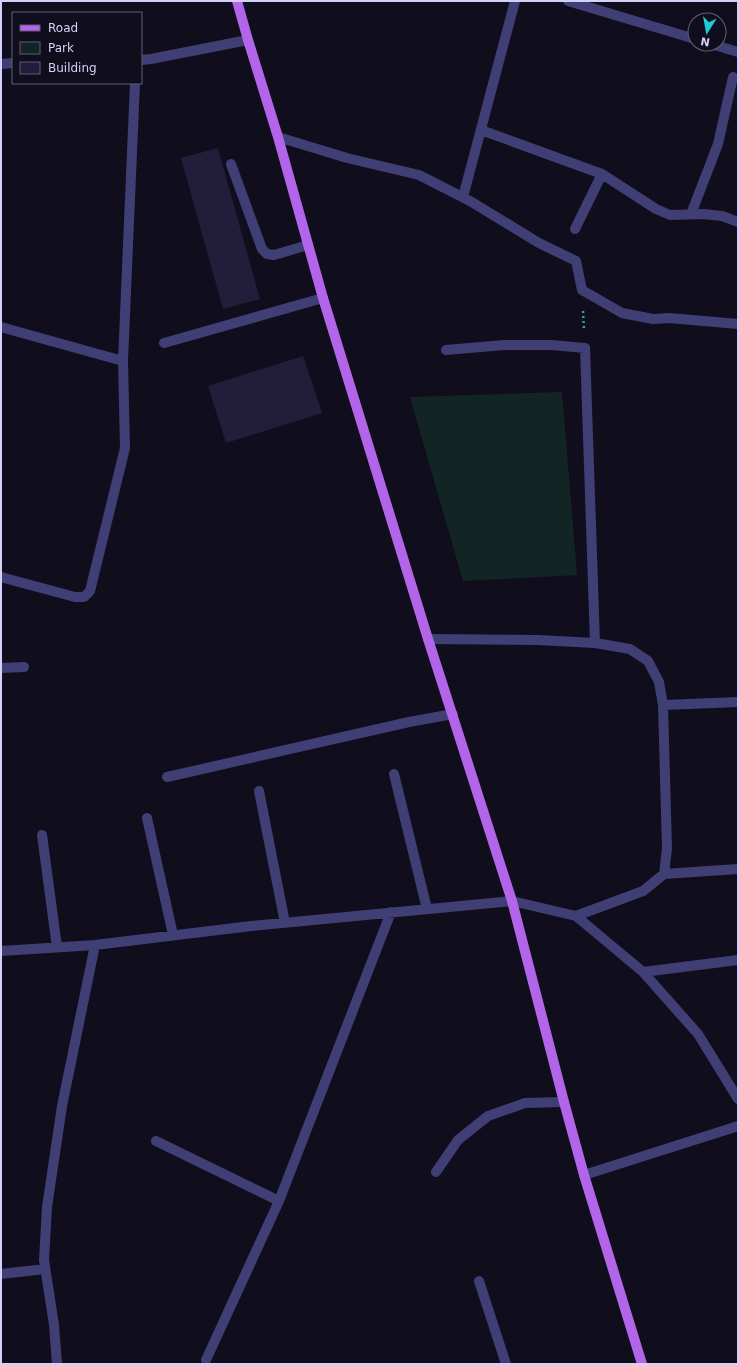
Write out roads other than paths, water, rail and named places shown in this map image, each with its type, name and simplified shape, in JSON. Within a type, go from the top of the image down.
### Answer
[{"type":"main road","points":[[237,1],[278,137],[323,298],[428,639],[512,901],[584,1175],[642,1364]]},
{"type":"street","points":[[463,197],[515,1]]},
{"type":"street","points":[[568,1],[687,37]]},
{"type":"street","points":[[142,60],[248,40]]},
{"type":"street","points":[[727,49],[738,52]]},
{"type":"street","points":[[1,64],[12,63]]},
{"type":"street","points":[[691,214],[718,144],[733,77]]},
{"type":"street","points":[[1,577],[75,597],[84,596],[90,591],[125,448],[123,360],[135,84]]},
{"type":"street","points":[[481,130],[602,174],[656,209],[670,215],[703,214],[722,216],[738,222]]},
{"type":"street","points":[[278,137],[347,158],[420,175],[463,197],[539,243],[576,261],[582,290],[622,313],[653,319],[669,318],[738,324]]},
{"type":"street","points":[[231,164],[262,249],[267,254],[274,256],[308,245]]},
{"type":"street","points":[[575,229],[602,174]]},
{"type":"street","points":[[164,343],[323,298]]},
{"type":"street","points":[[1,327],[123,360]]},
{"type":"street","points":[[446,350],[504,345],[551,345],[585,348],[596,643]]},
{"type":"street","points":[[428,639],[538,640],[596,643],[630,649],[648,661],[659,682],[664,705],[666,848],[664,874]]},
{"type":"street","points":[[1,668],[24,668]]},
{"type":"street","points":[[664,705],[738,702]]},
{"type":"street","points":[[167,777],[409,722],[453,714]]},
{"type":"street","points":[[394,774],[427,909]]},
{"type":"street","points":[[259,791],[285,923]]},
{"type":"street","points":[[147,818],[172,935]]},
{"type":"street","points":[[42,836],[57,947]]},
{"type":"street","points":[[576,916],[643,891],[664,874],[738,869]]},
{"type":"street","points":[[1,951],[95,945],[285,923],[512,901],[576,916],[643,972],[698,1034],[738,1099]]},
{"type":"street","points":[[206,1360],[279,1201],[391,912]]},
{"type":"street","points":[[57,1364],[54,1325],[44,1260],[47,1207],[62,1106],[95,945]]},
{"type":"street","points":[[643,972],[738,960]]},
{"type":"street","points":[[436,1172],[458,1140],[488,1116],[525,1103],[564,1102]]},
{"type":"street","points":[[584,1175],[738,1126]]},
{"type":"street","points":[[156,1141],[279,1201]]},
{"type":"street","points":[[1,1274],[45,1268]]},
{"type":"street","points":[[479,1281],[506,1364]]}]
